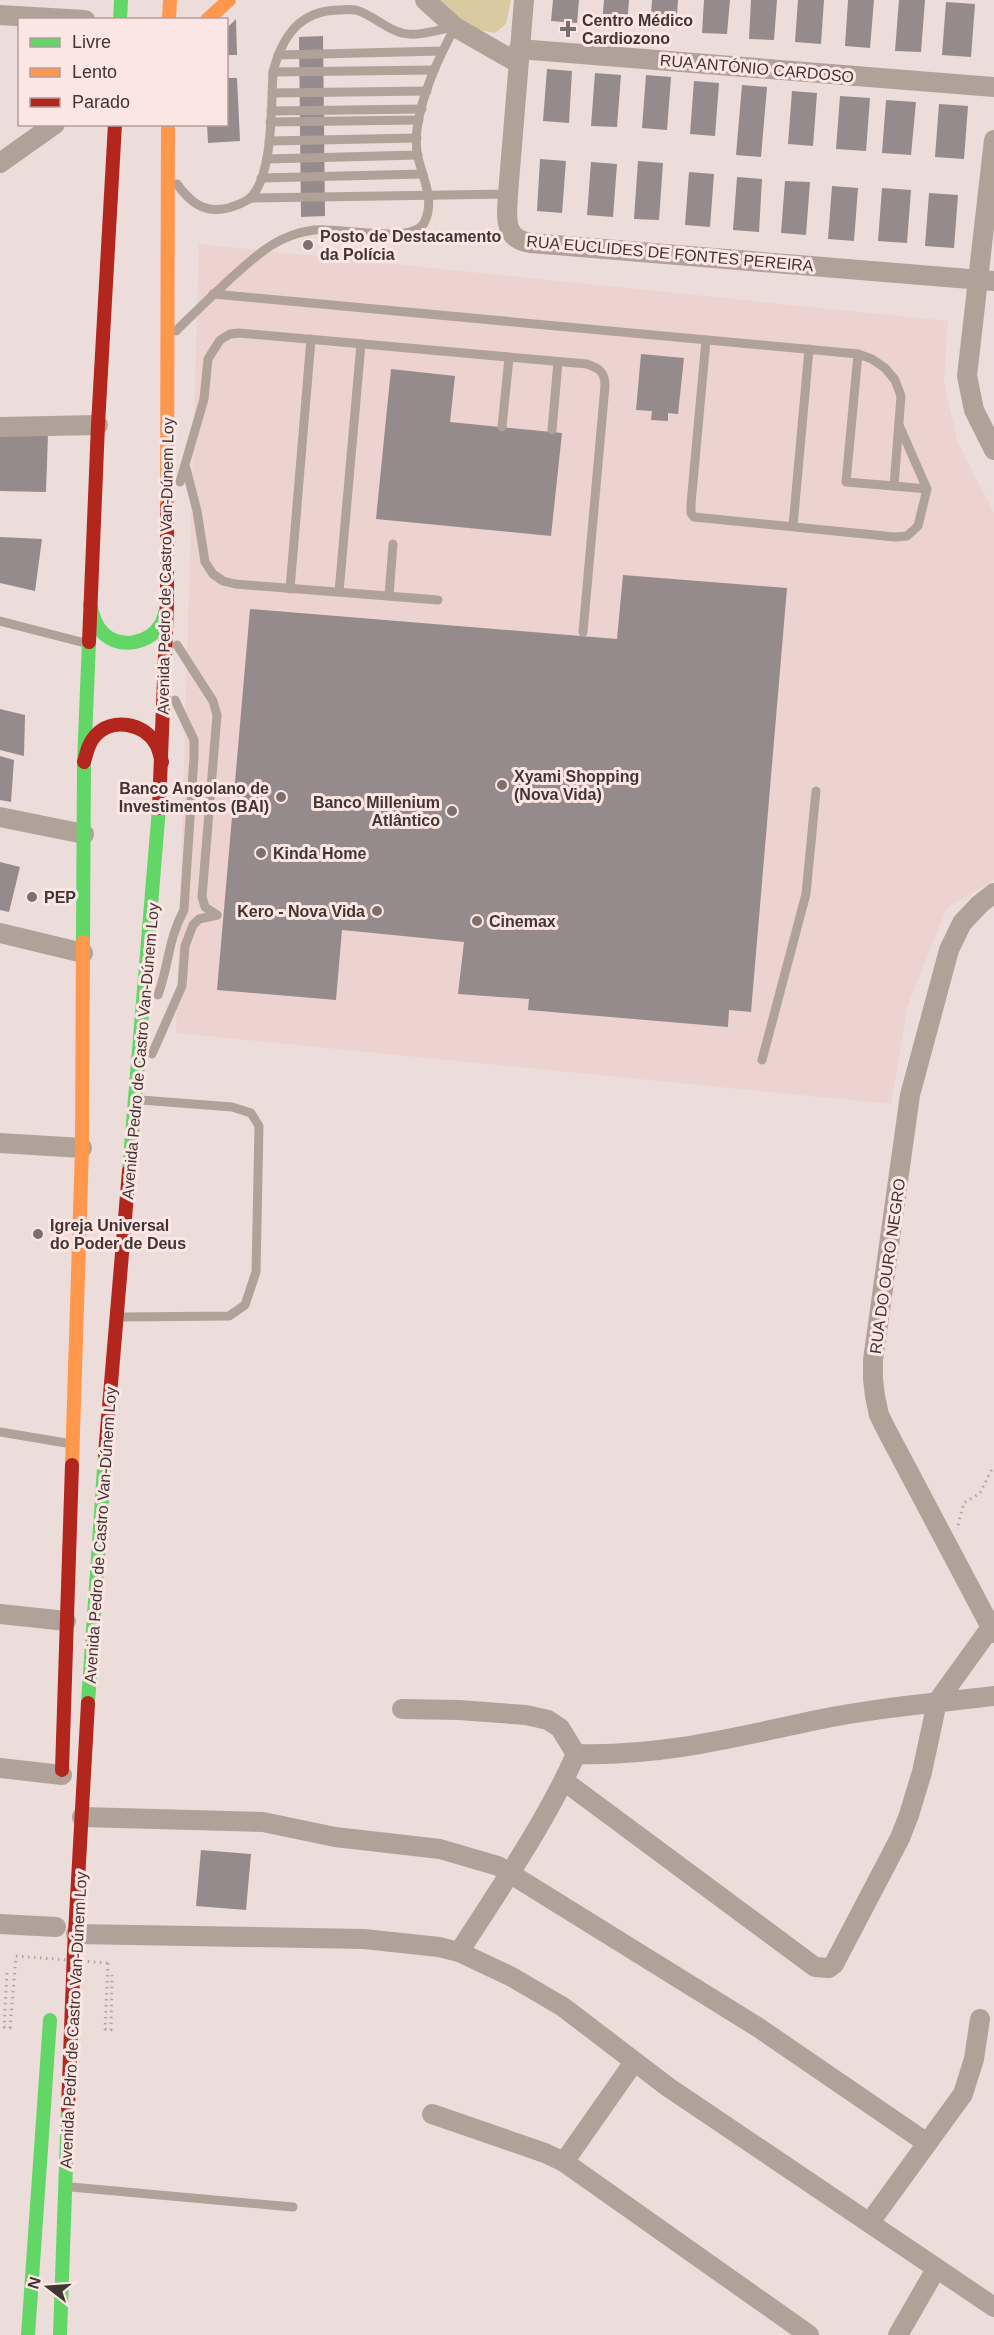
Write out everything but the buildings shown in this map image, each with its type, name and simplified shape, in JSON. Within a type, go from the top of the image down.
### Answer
[{"type":"main road","points":[[120,18],[121,0]]},
{"type":"main road","points":[[169,18],[170,0]]},
{"type":"main road","points":[[209,18],[229,0]]},
{"type":"main road","name":"Avenida Pedro de Castro Van-Dúnem Loy","points":[[62,1780],[82,1148],[84,762],[98,425],[115,126]]},
{"type":"main road","name":"Avenida Pedro de Castro Van-Dúnem Loy","points":[[60,2335],[76,1934],[103,1481],[153,896],[162,762],[168,525],[166,250],[169,126]]},
{"type":"main road","points":[[90,604],[91,616],[102,633],[118,642],[132,644],[150,637],[159,628],[165,617],[167,604]]},
{"type":"main road","points":[[84,762],[93,738],[103,730],[121,724],[133,725],[150,734],[160,750],[162,762]]},
{"type":"main road","name":"Avenida Pedro de Castro Van-Dúnem Loy","points":[[28,2335],[50,2012]]},
{"type":"street","name":"RUA ANTÓNIO CARDOSO","points":[[424,0],[455,27],[519,56],[994,87]]},
{"type":"street","name":"RUA EUCLIDES DE FONTES PEREIRA","points":[[524,0],[508,194],[507,223],[515,238],[522,242],[987,281]]},
{"type":"street","points":[[0,15],[52,18]]},
{"type":"street","points":[[0,163],[52,126]]},
{"type":"street","points":[[994,140],[987,281],[967,376],[974,410],[994,450]]},
{"type":"street","points":[[0,427],[98,425]]},
{"type":"street","points":[[0,817],[84,834]]},
{"type":"street","name":"RUA DO OURO NEGRO","points":[[992,1630],[879,1415],[873,1379],[873,1360],[913,1084],[949,950],[962,923],[994,893]]},
{"type":"street","points":[[0,933],[83,953]]},
{"type":"street","points":[[0,1143],[82,1148]]},
{"type":"street","points":[[0,1614],[66,1621]]},
{"type":"street","points":[[564,1781],[815,1967],[829,1968],[834,1964],[888,1861],[909,1815],[922,1772],[937,1702],[992,1630]]},
{"type":"street","points":[[576,1754],[640,1754],[721,1741],[819,1719],[994,1696]]},
{"type":"street","points":[[402,1709],[526,1715],[548,1720],[560,1728],[576,1754]]},
{"type":"street","points":[[459,1952],[510,1873],[564,1781],[576,1754]]},
{"type":"street","points":[[0,1768],[62,1780]]},
{"type":"street","points":[[82,1817],[263,1822],[334,1837],[440,1849],[498,1866],[759,2028],[927,2143]]},
{"type":"street","points":[[0,1924],[55,1928]]},
{"type":"street","points":[[76,1934],[364,1939],[439,1947],[459,1952],[512,1977],[563,2007],[634,2062],[870,2222],[936,2270],[994,2307]]},
{"type":"street","points":[[870,2222],[963,2094],[974,2058],[980,2019]]},
{"type":"street","points":[[564,2163],[634,2062]]},
{"type":"street","points":[[432,2114],[545,2153],[564,2163],[809,2335]]},
{"type":"street","points":[[898,2335],[936,2270]]},
{"type":"lane","points":[[250,198],[261,178],[267,159],[273,72],[278,55],[286,37],[303,19],[328,10],[354,10],[401,33],[415,34],[455,27]]},
{"type":"lane","points":[[168,339],[263,249],[291,235],[315,229],[405,234],[422,226],[427,216],[429,194],[418,155],[419,120],[434,70],[455,27]]},
{"type":"lane","points":[[278,55],[442,51]]},
{"type":"lane","points":[[273,72],[434,70]]},
{"type":"lane","points":[[272,93],[427,91]]},
{"type":"lane","points":[[271,111],[422,109]]},
{"type":"lane","points":[[270,122],[419,120]]},
{"type":"lane","points":[[269,141],[417,138]]},
{"type":"lane","points":[[267,159],[418,155]]},
{"type":"lane","points":[[167,161],[174,182],[188,199],[199,207],[222,209],[250,198],[508,194]]},
{"type":"lane","points":[[261,178],[423,174]]},
{"type":"lane","points":[[213,294],[858,354],[878,364],[895,380],[901,396],[894,486]]},
{"type":"lane","points":[[168,525],[204,399],[208,359],[220,340],[230,334],[311,339],[587,364],[598,367],[605,376],[583,632]]},
{"type":"lane","points":[[290,589],[311,339]]},
{"type":"lane","points":[[706,340],[691,513],[694,518],[895,537],[908,536],[918,526],[927,489],[899,424]]},
{"type":"lane","points":[[339,592],[362,344]]},
{"type":"lane","points":[[793,526],[808,349]]},
{"type":"lane","points":[[858,354],[846,482],[927,489]]},
{"type":"lane","points":[[502,427],[509,358]]},
{"type":"lane","points":[[552,430],[558,362]]},
{"type":"lane","points":[[167,393],[178,434]]},
{"type":"lane","points":[[180,445],[197,511],[205,562],[213,574],[223,582],[438,600]]},
{"type":"lane","points":[[388,596],[393,544]]},
{"type":"lane","points":[[0,621],[88,644]]},
{"type":"lane","points":[[117,1317],[229,1316],[245,1305],[256,1272],[259,1126],[250,1113],[232,1107],[135,1096],[182,986],[185,946],[193,925],[199,919],[217,915],[205,907],[202,897],[217,715],[213,701],[166,628]]},
{"type":"lane","points":[[156,1000],[164,979],[174,928],[184,910],[194,757],[194,740],[164,680]]},
{"type":"lane","points":[[762,1060],[806,894],[816,791]]},
{"type":"lane","points":[[140,1042],[152,1011]]},
{"type":"lane","points":[[0,1432],[74,1444]]},
{"type":"lane","points":[[65,2187],[293,2207]]},
{"type":"path","points":[[951,1551],[964,1503],[980,1493],[994,1469]]},
{"type":"path","points":[[7,1973],[4,2027],[10,2028],[16,1956],[108,1963],[105,2029],[111,2030],[112,1975]]},
{"type":"shaded area","points":[[435,0],[511,0],[506,24],[495,33],[462,23]]},
{"type":"shaded area","points":[[199,244],[948,321],[944,381],[957,440],[994,513],[994,880],[947,908],[908,1005],[891,1104],[176,1033]]},
{"type":"traffic: fast","points":[[120,18],[121,0]]},
{"type":"traffic: fast","points":[[90,604],[101,631],[111,639],[126,643],[142,640],[156,631],[162,622],[167,606]]},
{"type":"traffic: fast","points":[[83,942],[84,762],[89,642]]},
{"type":"traffic: fast","points":[[129,1171],[159,808]]},
{"type":"traffic: fast","points":[[88,1703],[105,1454]]},
{"type":"traffic: fast","points":[[28,2335],[50,2020]]},
{"type":"traffic: fast","points":[[60,2335],[68,2108]]},
{"type":"traffic: slow","points":[[169,18],[170,0]]},
{"type":"traffic: slow","points":[[209,18],[229,0]]},
{"type":"traffic: slow","points":[[167,507],[168,126]]},
{"type":"traffic: slow","points":[[72,1465],[82,1148],[83,942]]},
{"type":"traffic: jam","points":[[89,642],[98,425],[115,126]]},
{"type":"traffic: jam","points":[[159,808],[167,604],[167,507]]},
{"type":"traffic: jam","points":[[84,762],[89,745],[95,736],[110,726],[119,725],[136,727],[151,737],[157,746],[162,762]]},
{"type":"traffic: jam","points":[[105,1454],[129,1171]]},
{"type":"traffic: jam","points":[[62,1770],[72,1465]]},
{"type":"traffic: jam","points":[[68,2108],[88,1703]]},
{"type":"place","name":"Centro Médico Cardiozono","points":[[568,29]]},
{"type":"place","name":"Posto de Destacamento da Polícia","points":[[308,245]]},
{"type":"place","name":"Xyami Shopping (Nova Vida)","points":[[502,785]]},
{"type":"place","name":"Banco Angolano de Investimentos (BAI)","points":[[281,797]]},
{"type":"place","name":"Banco Millenium Atlântico","points":[[452,811]]},
{"type":"place","name":"Kinda Home","points":[[261,853]]},
{"type":"place","name":"PEP","points":[[32,897]]},
{"type":"place","name":"Kero - Nova Vida","points":[[377,911]]},
{"type":"place","name":"Cinemax","points":[[477,921]]},
{"type":"place","name":"Igreja Universal do Poder de Deus","points":[[38,1234]]}]
